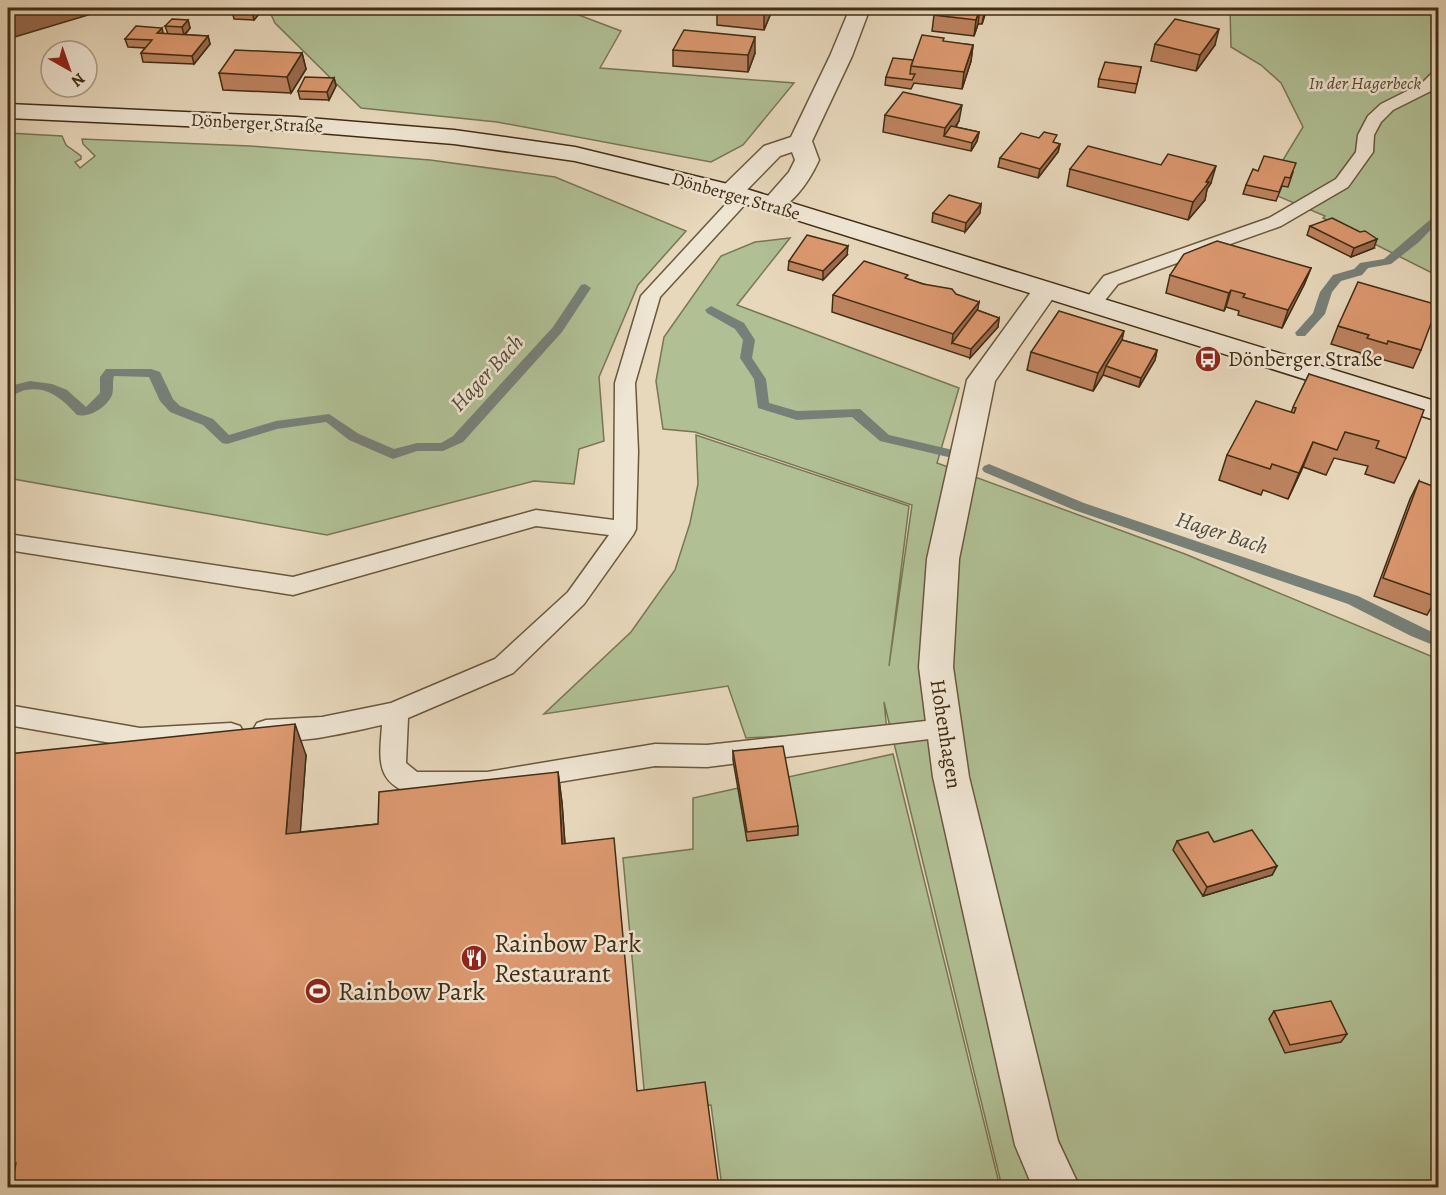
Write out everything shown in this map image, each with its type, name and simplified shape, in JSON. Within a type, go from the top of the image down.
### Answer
[{"type":"street","points":[[737,194],[772,151],[800,141],[841,57],[860,8]]},
{"type":"street","name":"Dönberger Straße","points":[[8,111],[296,124],[454,137],[575,154],[737,194],[1438,412]]},
{"type":"street","points":[[772,205],[800,175],[807,159],[800,141]]},
{"type":"street","name":"Hohenhagen","points":[[1045,291],[981,380],[943,559],[936,667],[951,777],[1037,1144],[1057,1188]]},
{"type":"lane","points":[[1091,305],[1111,280],[1275,222],[1342,183],[1364,152],[1366,135],[1374,120],[1388,107],[1427,87],[1438,76]]},
{"type":"lane","points":[[8,715],[140,738],[322,727],[395,712],[504,666],[576,598],[625,529],[627,452],[625,383],[651,296],[737,194]]},
{"type":"lane","points":[[8,542],[293,586],[536,518],[625,529]]},
{"type":"lane","points":[[395,712],[393,767],[411,783],[487,783],[655,755],[707,756],[944,729]]},
{"type":"green space","points":[[268,8],[583,8],[576,14],[621,31],[600,68],[794,83],[743,145],[711,162],[497,122],[361,108],[275,23]]},
{"type":"green space","name":"In der Hagerbeck","points":[[1230,8],[1438,8],[1438,276],[1323,218],[1325,216],[1254,186],[1280,165],[1303,127],[1281,83],[1261,65],[1231,47]]},
{"type":"green space","points":[[8,133],[62,136],[66,145],[81,156],[81,159],[75,162],[80,168],[95,156],[83,144],[82,139],[250,146],[430,160],[555,177],[686,231],[638,285],[599,377],[604,441],[579,449],[574,484],[534,481],[327,535],[8,478]]},
{"type":"green space","points":[[790,238],[737,305],[959,388],[937,463],[1185,554],[1438,659],[1438,1187],[1002,1187],[884,702],[887,731],[746,738],[728,686],[544,714],[631,632],[675,570],[690,523],[698,484],[696,435],[909,506],[889,666],[912,505],[695,432],[663,429],[656,381],[664,337],[721,256],[755,242]]},
{"type":"green space","points":[[893,754],[1000,1187],[722,1187],[711,1105],[646,1111],[623,858],[693,849],[693,798]]},
{"type":"building","points":[[8,8],[28,8],[8,14]]},
{"type":"building","points":[[235,8],[256,8],[252,12],[232,11]]},
{"type":"building","points":[[718,8],[767,8],[764,14]]},
{"type":"building","points":[[936,8],[980,8],[976,20],[934,15]]},
{"type":"building","points":[[172,19],[188,20],[182,27],[165,26]]},
{"type":"building","points":[[1175,19],[1219,29],[1200,55],[1155,44]]},
{"type":"building","points":[[136,26],[162,28],[157,33],[208,36],[192,56],[141,53],[152,40],[125,39]]},
{"type":"building","points":[[684,30],[755,37],[748,55],[673,50]]},
{"type":"building","points":[[922,35],[944,38],[943,41],[973,45],[964,72],[911,66]]},
{"type":"building","points":[[235,50],[302,53],[287,77],[219,73]]},
{"type":"building","points":[[893,58],[913,60],[910,74],[915,74],[912,80],[886,77]]},
{"type":"building","points":[[1105,62],[1141,67],[1137,84],[1099,79]]},
{"type":"building","points":[[305,77],[334,78],[327,92],[298,91]]},
{"type":"building","points":[[903,92],[962,105],[945,128],[885,115]]},
{"type":"building","points":[[951,126],[979,132],[972,143],[944,136]]},
{"type":"building","points":[[1044,132],[1057,135],[1053,142],[1060,144],[1040,169],[1000,158],[1021,133],[1039,138]]},
{"type":"building","points":[[1088,146],[1161,165],[1168,154],[1216,166],[1206,182],[1209,182],[1193,202],[1070,169]]},
{"type":"building","points":[[1264,156],[1296,163],[1290,178],[1285,177],[1279,192],[1246,185],[1253,169],[1258,171]]},
{"type":"building","points":[[949,195],[981,204],[966,223],[933,213]]},
{"type":"building","points":[[1332,218],[1360,232],[1365,231],[1377,239],[1354,248],[1310,226]]},
{"type":"building","points":[[807,235],[848,246],[823,271],[789,261]]},
{"type":"building","points":[[1217,241],[1311,268],[1288,310],[1243,297],[1245,294],[1231,290],[1229,293],[1170,275],[1184,254]]},
{"type":"building","points":[[864,261],[908,275],[905,278],[923,284],[952,289],[956,294],[979,302],[953,334],[833,295]]},
{"type":"building","points":[[1358,282],[1438,305],[1421,350],[1388,341],[1387,344],[1367,338],[1369,335],[1338,326]]},
{"type":"building","points":[[977,310],[999,318],[971,349],[952,343]]},
{"type":"building","points":[[1059,311],[1124,331],[1098,373],[1031,352]]},
{"type":"building","points":[[1122,340],[1157,350],[1141,378],[1106,366]]},
{"type":"building","points":[[1309,374],[1424,410],[1406,458],[1376,448],[1379,441],[1345,432],[1337,450],[1313,442],[1299,473],[1272,464],[1270,469],[1227,455],[1256,401],[1294,413],[1296,408],[1293,407]]},
{"type":"building","points":[[1419,481],[1438,488],[1437,597],[1383,578]]},
{"type":"building","name":"Rainbow Park","points":[[295,724],[286,834],[378,824],[379,792],[558,772],[562,844],[614,838],[637,1091],[705,1082],[719,1188],[11,1188],[16,1163],[8,1164],[8,754]]},
{"type":"building","points":[[783,746],[798,826],[747,832],[733,751]]},
{"type":"building","points":[[1252,830],[1277,866],[1207,887],[1177,841],[1208,832],[1214,842]]},
{"type":"building","points":[[1331,1001],[1347,1034],[1290,1045],[1274,1011]]},
{"type":"waterway","points":[[1301,333],[1319,314],[1326,292],[1337,278],[1358,272],[1364,265],[1387,262],[1415,240],[1438,216]]},
{"type":"waterway","name":"Hager Bach","points":[[8,393],[22,386],[39,385],[63,393],[82,412],[90,411],[106,394],[106,377],[111,372],[151,373],[155,375],[167,401],[175,409],[208,422],[227,440],[276,425],[329,418],[354,437],[393,454],[417,447],[443,447],[458,439],[558,329],[585,288]]},
{"type":"waterway","name":"Hager Bach","points":[[711,310],[740,326],[749,340],[746,358],[760,379],[763,405],[797,416],[855,412],[885,438],[948,453]]},
{"type":"waterway","name":"Hager Bach","points":[[989,469],[1079,506],[1353,600],[1438,641]]},
{"type":"place","name":"Dönberger Straße","points":[[1208,359]]},
{"type":"place","name":"Rainbow Park Restaurant","points":[[474,958]]},
{"type":"place","name":"Rainbow Park","points":[[318,991]]}]
